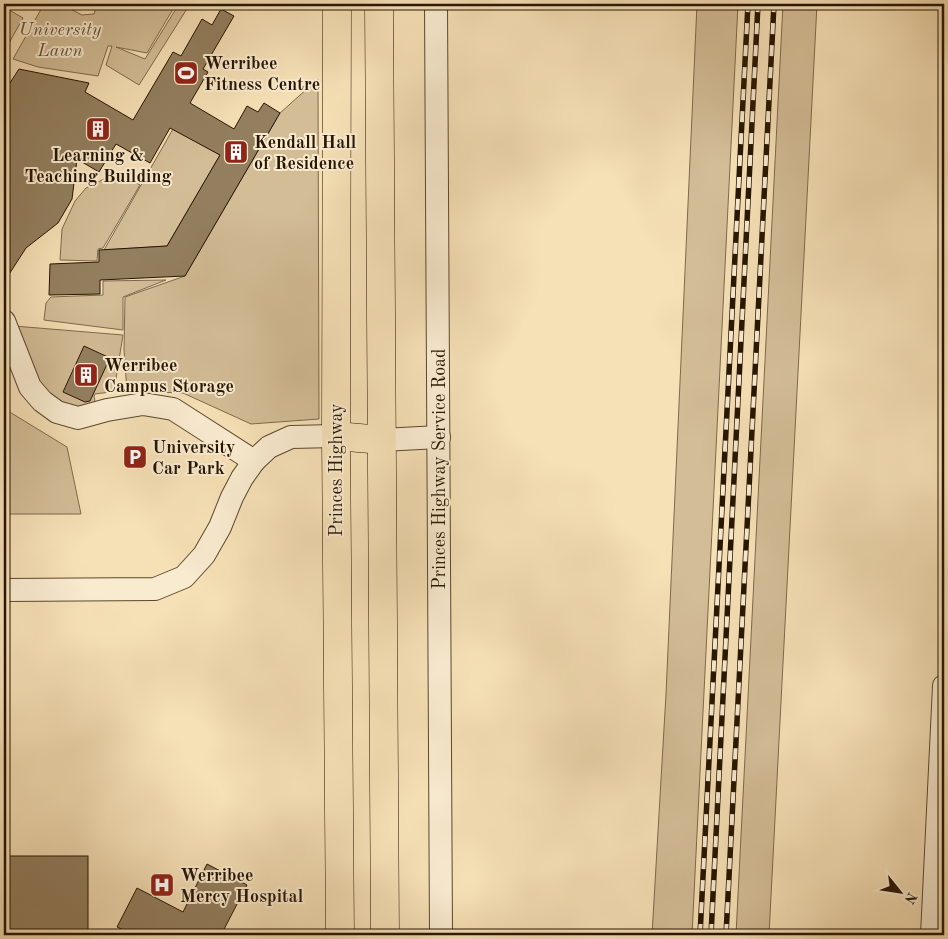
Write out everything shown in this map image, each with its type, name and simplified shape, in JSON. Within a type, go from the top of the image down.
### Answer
[{"type":"highway","name":"Princes Highway","points":[[337,4],[336,436],[340,935]]},
{"type":"highway","points":[[379,4],[385,935]]},
{"type":"highway","points":[[336,436],[382,440]]},
{"type":"street","name":"Princes Highway Service Road","points":[[436,4],[441,935]]},
{"type":"street","points":[[4,321],[30,387],[42,401],[57,412],[78,418],[107,410],[143,404],[173,409],[254,461]]},
{"type":"street","points":[[4,590],[155,589],[184,577],[204,555],[220,527],[239,484],[254,461],[269,447],[291,437],[336,436]]},
{"type":"street","points":[[382,440],[439,437]]},
{"type":"street","points":[[932,935],[944,686]]},
{"type":"green space","name":"University Lawn","points":[[44,4],[61,4],[82,15],[94,14],[97,4],[176,4],[147,53],[116,47],[145,59],[179,4],[190,4],[139,85],[106,65],[112,46],[108,46],[98,76],[38,67],[13,59]]},
{"type":"green space","points":[[697,4],[738,4],[692,935],[652,935],[666,694]]},
{"type":"green space","points":[[783,4],[817,4],[769,935],[736,935]]},
{"type":"green space","points":[[4,7],[23,18],[4,52]]},
{"type":"green space","points":[[318,79],[319,419],[251,424],[183,393],[127,391],[124,350],[125,297],[185,276],[280,113]]},
{"type":"green space","points":[[173,129],[220,155],[167,246],[104,250]]},
{"type":"green space","points":[[122,175],[140,185],[103,248],[98,249],[97,261],[60,260],[62,229],[75,201],[86,188],[106,178]]},
{"type":"green space","points":[[166,280],[123,297],[123,330],[44,320],[46,303],[51,297],[103,295],[103,281]]},
{"type":"green space","points":[[14,326],[123,335],[115,385],[118,391],[95,394],[97,412],[58,406],[39,389]]},
{"type":"green space","points":[[4,402],[8,411],[67,447],[81,514],[4,514]]},
{"type":"building","points":[[221,9],[234,16],[203,69],[208,72],[190,103],[234,129],[247,106],[258,112],[264,103],[280,113],[185,276],[100,280],[100,294],[49,295],[50,264],[99,262],[99,250],[167,246],[220,155],[170,128],[150,163],[116,144],[99,172],[77,159],[72,199],[58,223],[26,248],[4,282],[4,92],[19,69],[89,83],[85,92],[133,120],[173,52],[181,56],[202,19],[212,25]]},
{"type":"building","name":"Werribee Campus Storage","points":[[84,346],[110,358],[90,401],[85,402],[63,392]]},
{"type":"building","points":[[4,856],[88,856],[88,935],[4,935]]},
{"type":"building","points":[[207,864],[247,885],[221,935],[134,935],[117,927],[137,888],[183,912]]},
{"type":"railway","points":[[700,935],[748,4]]},
{"type":"railway","points":[[711,935],[758,4]]},
{"type":"railway","points":[[726,935],[774,4]]},
{"type":"place","name":"Werribee Fitness Centre","points":[[186,73]]},
{"type":"place","name":"Learning & Teaching Building","points":[[98,129]]},
{"type":"place","name":"Kendall Hall of Residence","points":[[236,152]]},
{"type":"place","name":"Werribee Campus Storage","points":[[86,375]]},
{"type":"place","name":"University Car Park","points":[[135,457]]},
{"type":"place","name":"Werribee Mercy Hospital","points":[[162,885]]}]
